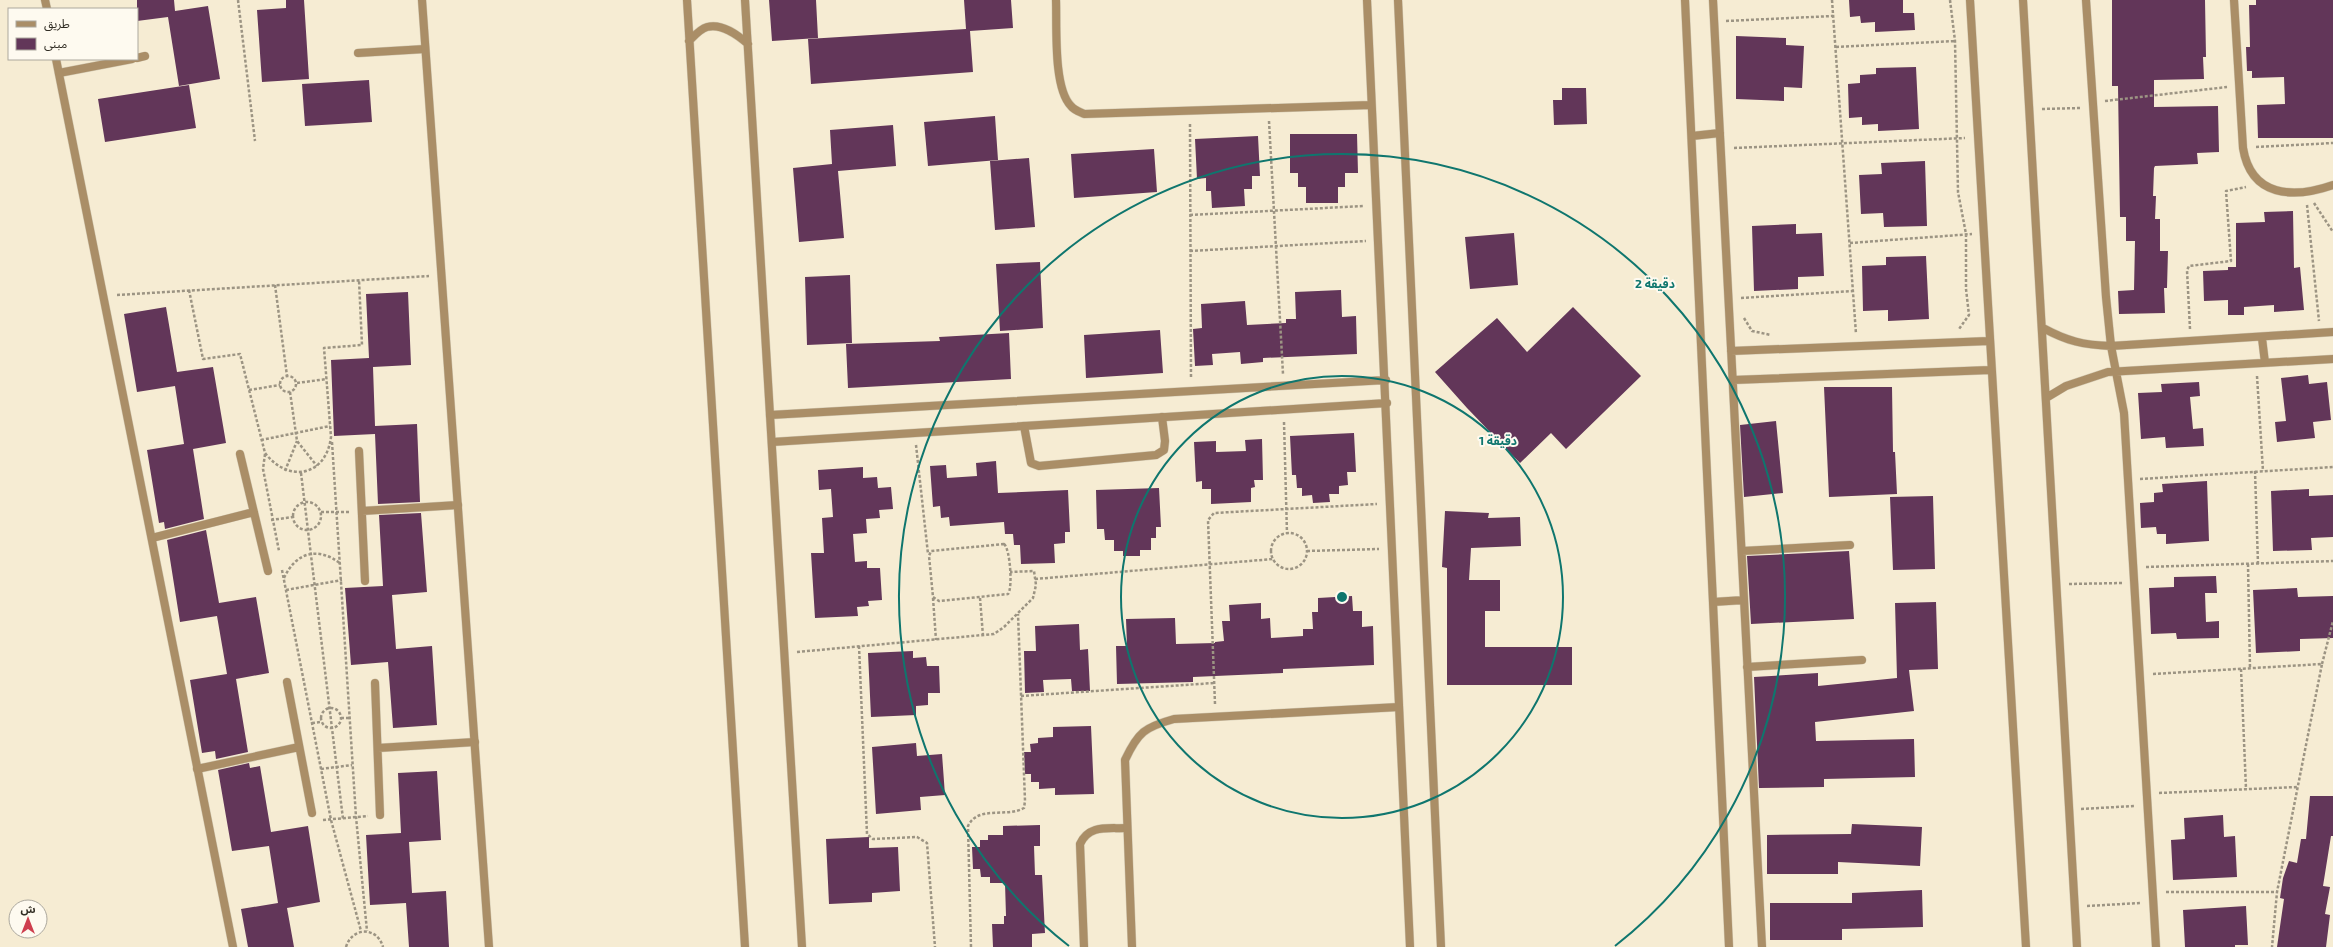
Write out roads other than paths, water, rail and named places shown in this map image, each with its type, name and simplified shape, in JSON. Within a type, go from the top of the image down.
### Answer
[{"type":"street","points":[[422,0],[489,947]]},
{"type":"street","points":[[687,0],[745,947]]},
{"type":"street","points":[[745,0],[802,947]]},
{"type":"street","points":[[1056,0],[1060,79],[1063,94],[1071,106],[1084,114],[1099,115],[1371,105]]},
{"type":"street","points":[[1368,0],[1371,105],[1386,380],[1410,947]]},
{"type":"street","points":[[1398,0],[1441,947]]},
{"type":"street","points":[[1685,0],[1729,947]]},
{"type":"street","points":[[1713,0],[1762,947]]},
{"type":"street","points":[[1970,0],[1990,370],[2026,947]]},
{"type":"street","points":[[2023,0],[2043,328],[2077,947]]},
{"type":"street","points":[[2086,0],[2110,346],[2124,413],[2156,947]]},
{"type":"street","points":[[2234,0],[2245,162],[2252,175],[2263,185],[2277,191],[2307,192],[2333,186]]},
{"type":"street","points":[[689,41],[702,30],[714,26],[737,35],[748,44]]},
{"type":"street","points":[[358,53],[426,49]]},
{"type":"street","points":[[56,60],[233,947]]},
{"type":"street","points":[[59,73],[127,60]]},
{"type":"street","points":[[1692,136],[1720,133]]},
{"type":"street","points":[[2043,328],[2063,339],[2085,345],[2110,346],[2262,338],[2333,332]]},
{"type":"street","points":[[2260,364],[2262,338]]},
{"type":"street","points":[[1731,351],[1989,341]]},
{"type":"street","points":[[2046,398],[2066,386],[2087,378],[2116,372],[2333,359]]},
{"type":"street","points":[[1733,380],[1990,370]]},
{"type":"street","points":[[770,415],[1386,380]]},
{"type":"street","points":[[772,442],[1387,403]]},
{"type":"street","points":[[1024,426],[1029,459],[1031,463],[1039,466],[1156,455],[1164,450],[1166,441],[1162,417]]},
{"type":"street","points":[[359,451],[365,580]]},
{"type":"street","points":[[240,454],[268,571]]},
{"type":"street","points":[[362,511],[458,505]]},
{"type":"street","points":[[152,538],[254,512]]},
{"type":"street","points":[[1742,551],[1850,545]]},
{"type":"street","points":[[1713,602],[1744,600]]},
{"type":"street","points":[[1747,667],[1862,660]]},
{"type":"street","points":[[287,682],[312,813]]},
{"type":"street","points":[[375,683],[380,815]]},
{"type":"street","points":[[1132,947],[1125,760],[1135,739],[1152,725],[1174,719],[1400,707]]},
{"type":"street","points":[[378,748],[475,742]]},
{"type":"street","points":[[197,769],[299,746]]},
{"type":"street","points":[[1084,947],[1080,844],[1084,835],[1093,830],[1127,828]]}]
